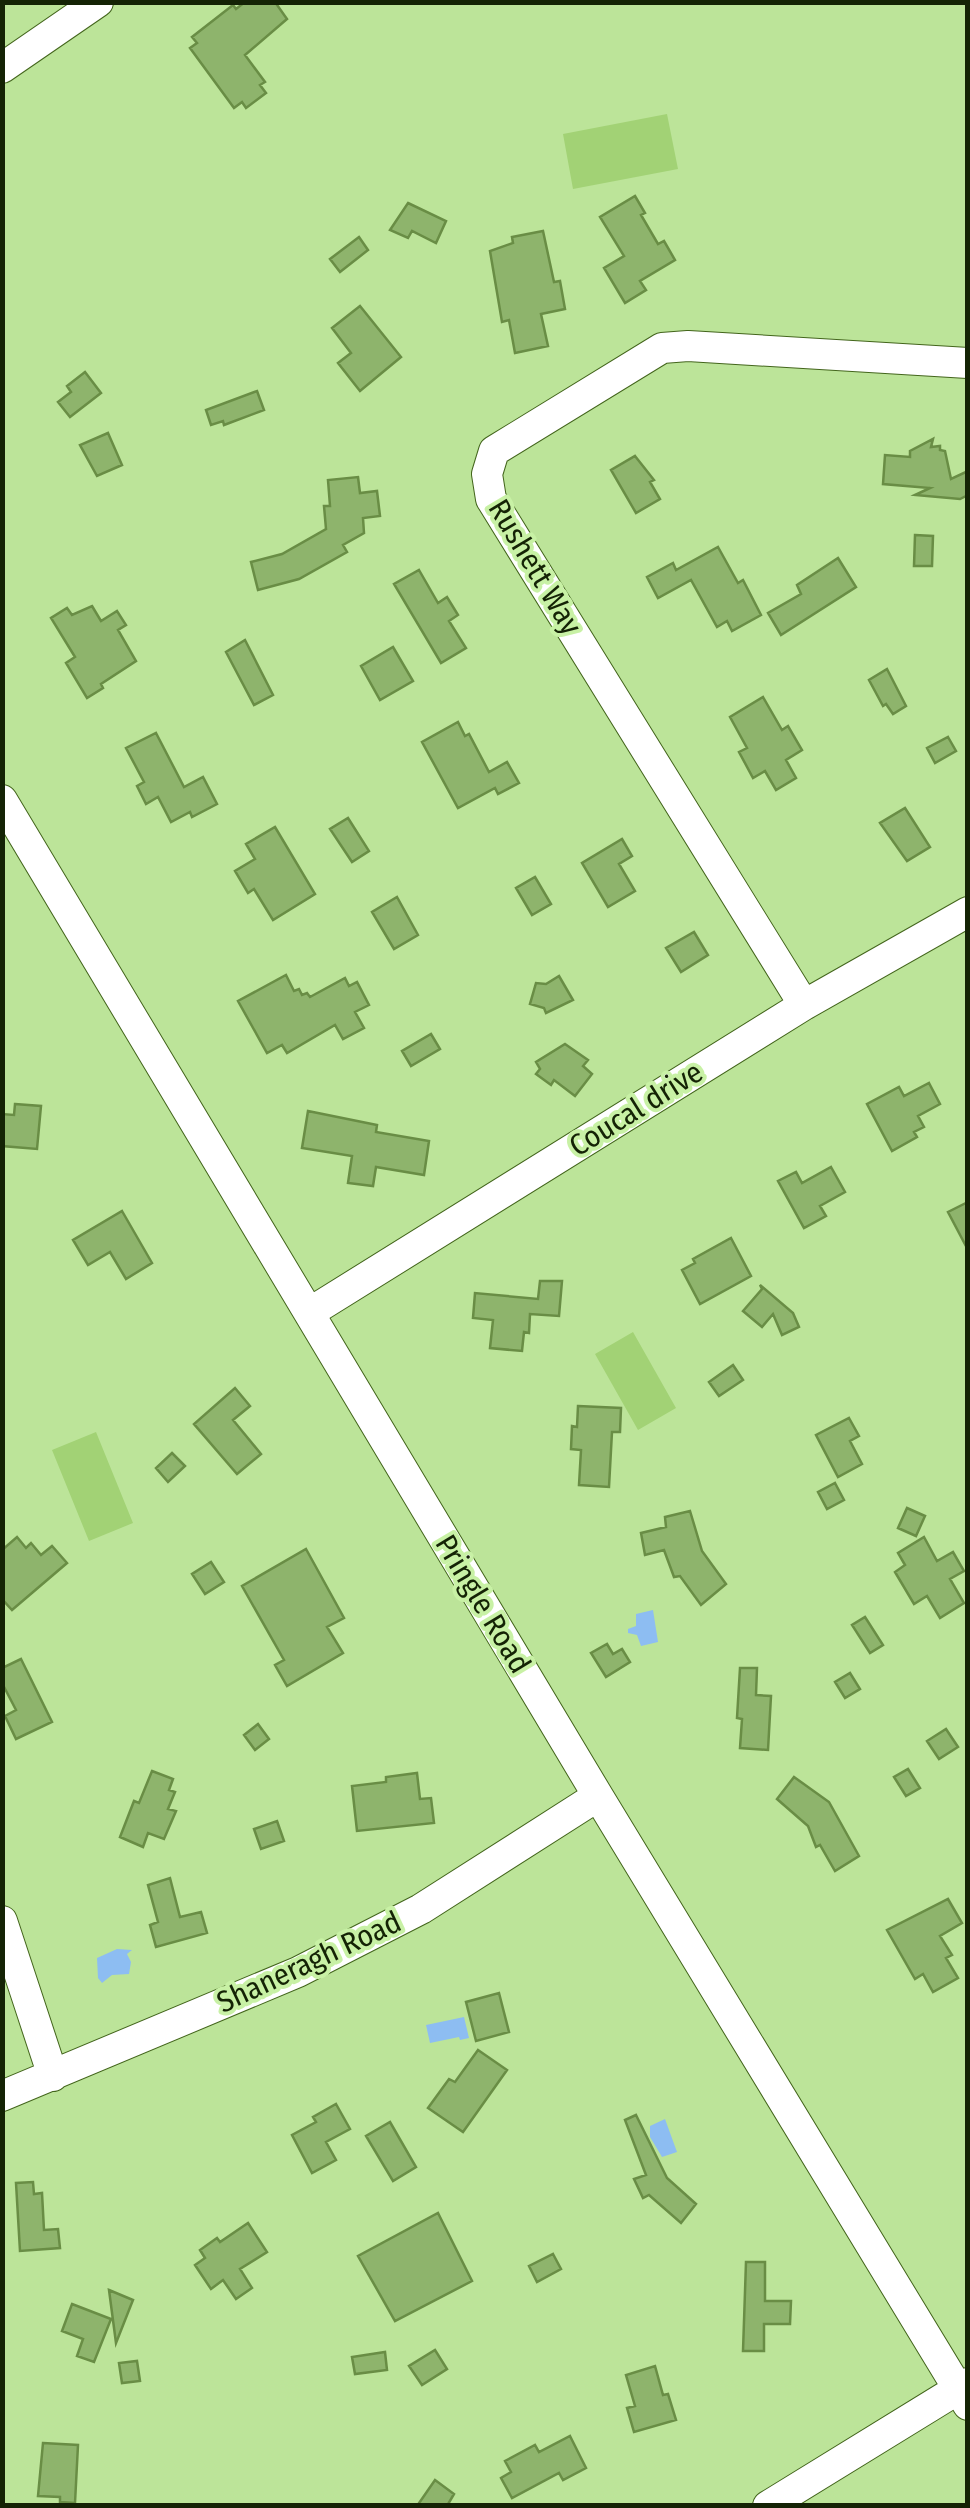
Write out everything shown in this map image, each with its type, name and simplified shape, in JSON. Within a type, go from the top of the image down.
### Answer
[{"type":"street","points":[[2,68],[98,2]]},
{"type":"street","name":"Rushett Way","points":[[804,1004],[491,499],[486,474],[494,450],[662,348],[688,346],[968,363]]},
{"type":"street","name":"Pringle Road","points":[[2,800],[598,1796],[964,2393]]},
{"type":"street","name":"Coucal drive","points":[[309,1313],[804,1004],[968,912]]},
{"type":"street","name":"Shaneragh Road","points":[[2,2096],[298,1972],[403,1918],[598,1796]]},
{"type":"street","points":[[2,1922],[53,2076]]},
{"type":"street","points":[[768,2506],[964,2393]]},
{"type":"green space","points":[[667,114],[678,169],[573,189],[563,134]]},
{"type":"green space","points":[[633,1332],[676,1408],[638,1430],[595,1354]]},
{"type":"green space","points":[[96,1432],[133,1523],[89,1541],[52,1450]]},
{"type":"water","points":[[653,1610],[658,1642],[641,1646],[637,1635],[628,1633],[628,1629],[636,1626],[636,1614]]},
{"type":"water","points":[[117,1949],[132,1950],[127,1954],[131,1962],[129,1974],[112,1975],[102,1983],[97,1958]]},
{"type":"water","points":[[464,2017],[469,2038],[430,2043],[426,2025]]},
{"type":"water","points":[[665,2119],[677,2152],[662,2157],[650,2137],[650,2126]]},
{"type":"building","points":[[245,2],[275,2],[287,19],[245,55],[265,82],[260,85],[266,93],[246,108],[242,102],[234,108],[190,48],[197,43],[192,37],[233,5],[236,9]]},
{"type":"building","points":[[635,196],[658,244],[664,241],[675,260],[640,281],[646,290],[625,303],[604,268],[624,256],[600,217]]},
{"type":"building","points":[[408,203],[446,221],[436,243],[412,231],[408,238],[390,230]]},
{"type":"building","points":[[543,231],[554,282],[560,281],[565,309],[541,314],[548,346],[515,353],[509,320],[502,322],[490,251],[513,243],[512,237]]},
{"type":"building","points":[[359,237],[368,250],[340,272],[330,259]]},
{"type":"building","points":[[360,306],[401,357],[360,391],[338,363],[351,353],[332,328]]},
{"type":"building","points":[[85,372],[101,393],[70,417],[58,402],[71,392],[67,386]]},
{"type":"building","points":[[257,391],[264,410],[224,425],[223,421],[211,425],[206,410]]},
{"type":"building","points":[[108,433],[122,465],[97,476],[80,445]]},
{"type":"building","points":[[933,439],[931,447],[940,446],[945,451],[951,479],[968,471],[968,495],[960,499],[915,495],[930,488],[883,484],[885,455],[910,457],[910,451]]},
{"type":"building","points":[[635,456],[654,480],[650,482],[660,499],[636,513],[611,470]]},
{"type":"building","points":[[358,477],[360,493],[377,491],[380,516],[363,518],[364,533],[343,545],[347,552],[299,579],[258,590],[251,562],[282,554],[326,529],[324,506],[330,506],[328,480]]},
{"type":"building","points":[[915,535],[933,536],[932,566],[914,566]]},
{"type":"building","points":[[718,547],[738,583],[743,580],[761,615],[732,631],[727,621],[717,627],[691,580],[658,598],[647,577],[673,563],[676,570]]},
{"type":"building","points":[[838,558],[856,587],[781,635],[768,613],[801,594],[797,585]]},
{"type":"building","points":[[419,570],[438,603],[447,597],[458,615],[449,621],[466,648],[441,663],[394,584]]},
{"type":"building","points":[[92,606],[101,621],[117,611],[126,625],[118,630],[136,661],[87,698],[66,663],[75,657],[51,618],[67,608],[72,615]]},
{"type":"building","points":[[245,640],[273,695],[254,705],[226,652]]},
{"type":"building","points":[[393,647],[413,681],[380,700],[361,666]]},
{"type":"building","points":[[887,669],[906,706],[893,714],[886,704],[883,706],[869,680]]},
{"type":"building","points":[[763,697],[782,730],[788,726],[802,750],[786,760],[796,778],[776,790],[765,771],[753,778],[739,752],[747,748],[730,717]]},
{"type":"building","points":[[458,722],[465,736],[469,734],[489,772],[507,762],[519,783],[498,794],[495,788],[458,808],[422,742]]},
{"type":"building","points":[[156,733],[184,787],[203,777],[217,804],[171,822],[158,797],[146,804],[137,786],[144,782],[126,748]]},
{"type":"building","points":[[948,737],[956,751],[935,763],[927,748]]},
{"type":"building","points":[[905,808],[930,847],[907,861],[880,823]]},
{"type":"building","points":[[348,818],[369,851],[352,862],[330,829]]},
{"type":"building","points":[[275,827],[315,894],[273,920],[254,889],[248,893],[235,871],[255,859],[246,844]]},
{"type":"building","points":[[622,839],[632,856],[619,864],[635,891],[608,907],[582,863]]},
{"type":"building","points":[[535,877],[551,904],[532,915],[516,888]]},
{"type":"building","points":[[397,897],[418,935],[394,949],[372,912]]},
{"type":"building","points":[[694,932],[708,955],[681,972],[666,948]]},
{"type":"building","points":[[286,975],[294,991],[299,989],[302,995],[307,993],[310,997],[345,978],[349,986],[357,982],[369,1005],[355,1012],[364,1028],[343,1039],[335,1025],[287,1053],[282,1045],[267,1053],[238,1001]]},
{"type":"building","points":[[559,976],[573,1000],[546,1013],[544,1008],[530,1004],[536,983],[546,984]]},
{"type":"building","points":[[431,1034],[440,1049],[411,1066],[402,1051]]},
{"type":"building","points":[[565,1044],[588,1060],[583,1066],[592,1074],[575,1096],[554,1080],[551,1085],[536,1074],[540,1069],[536,1062]]},
{"type":"building","points":[[929,1083],[940,1104],[918,1116],[924,1127],[914,1132],[917,1137],[892,1151],[867,1104],[899,1087],[904,1096]]},
{"type":"building","points":[[15,1104],[41,1106],[37,1149],[2,1146],[2,1114],[14,1115]]},
{"type":"building","points":[[308,1111],[377,1125],[376,1132],[429,1141],[424,1175],[376,1167],[373,1186],[348,1183],[352,1156],[302,1148]]},
{"type":"building","points":[[831,1167],[845,1192],[820,1206],[826,1216],[804,1228],[778,1181],[796,1172],[802,1183]]},
{"type":"building","points":[[968,1202],[968,1250],[948,1212]]},
{"type":"building","points":[[122,1211],[152,1263],[126,1279],[110,1252],[88,1265],[73,1240]]},
{"type":"building","points":[[731,1238],[751,1276],[700,1304],[682,1270],[695,1263],[693,1259]]},
{"type":"building","points":[[540,1281],[562,1281],[559,1316],[530,1314],[529,1333],[524,1332],[522,1351],[490,1348],[493,1320],[473,1318],[475,1293],[538,1299]]},
{"type":"building","points":[[760,1285],[793,1313],[799,1327],[782,1335],[773,1314],[762,1327],[743,1311],[762,1289]]},
{"type":"building","points":[[733,1365],[743,1380],[719,1396],[709,1382]]},
{"type":"building","points":[[235,1388],[250,1406],[233,1420],[261,1454],[237,1474],[194,1424]]},
{"type":"building","points":[[578,1406],[621,1408],[620,1432],[612,1432],[609,1487],[579,1485],[581,1450],[571,1449]]},
{"type":"building","points":[[849,1418],[859,1436],[850,1441],[862,1464],[838,1477],[816,1435]]},
{"type":"building","points":[[172,1453],[185,1466],[168,1482],[156,1468]]},
{"type":"building","points":[[835,1483],[844,1500],[827,1509],[818,1492]]},
{"type":"building","points":[[907,1508],[925,1516],[916,1536],[898,1528]]},
{"type":"building","points":[[690,1511],[702,1551],[726,1584],[701,1605],[680,1576],[674,1577],[664,1550],[645,1555],[641,1533],[666,1527],[665,1517]]},
{"type":"building","points":[[17,1537],[26,1548],[31,1543],[41,1555],[52,1546],[67,1563],[12,1610],[2,1599],[2,1550]]},
{"type":"building","points":[[924,1537],[937,1561],[953,1552],[964,1571],[950,1579],[964,1603],[940,1618],[927,1596],[914,1604],[895,1572],[905,1565],[898,1553]]},
{"type":"building","points":[[306,1549],[344,1618],[327,1627],[343,1653],[287,1686],[275,1665],[284,1660],[242,1586]]},
{"type":"building","points":[[211,1562],[224,1582],[205,1594],[192,1574]]},
{"type":"building","points":[[865,1617],[883,1645],[870,1653],[852,1625]]},
{"type":"building","points":[[607,1644],[613,1654],[622,1649],[630,1662],[606,1677],[591,1653]]},
{"type":"building","points":[[21,1659],[52,1722],[16,1739],[5,1716],[16,1710],[2,1683],[2,1668]]},
{"type":"building","points":[[740,1668],[757,1668],[756,1695],[771,1696],[768,1750],[740,1748]]},
{"type":"building","points":[[850,1673],[860,1689],[845,1698],[835,1682]]},
{"type":"building","points":[[258,1724],[269,1739],[255,1750],[244,1735]]},
{"type":"building","points":[[946,1729],[958,1747],[939,1759],[927,1741]]},
{"type":"building","points":[[908,1769],[920,1788],[906,1796],[894,1777]]},
{"type":"building","points":[[152,1771],[173,1779],[169,1790],[175,1792],[168,1809],[176,1811],[164,1839],[148,1833],[143,1847],[120,1837],[134,1801],[139,1803]]},
{"type":"building","points":[[417,1773],[420,1799],[431,1798],[434,1823],[357,1831],[352,1786]]},
{"type":"building","points":[[794,1777],[829,1802],[859,1856],[835,1871],[820,1845],[816,1847],[808,1826],[777,1799]]},
{"type":"building","points":[[277,1821],[284,1841],[261,1849],[254,1829]]},
{"type":"building","points":[[170,1878],[180,1917],[201,1912],[207,1933],[156,1947],[150,1925],[158,1922],[148,1885]]},
{"type":"building","points":[[948,1899],[962,1923],[940,1936],[952,1955],[946,1958],[958,1978],[933,1992],[923,1974],[915,1979],[887,1930]]},
{"type":"building","points":[[499,1993],[509,2032],[476,2041],[466,2002]]},
{"type":"building","points":[[478,2050],[507,2070],[463,2132],[428,2108],[449,2079],[455,2082]]},
{"type":"building","points":[[336,2104],[350,2129],[326,2142],[336,2160],[312,2173],[292,2135],[316,2122],[313,2117]]},
{"type":"building","points":[[636,2115],[667,2178],[696,2204],[681,2223],[649,2195],[643,2198],[634,2179],[646,2175],[625,2120]]},
{"type":"building","points":[[390,2122],[416,2167],[393,2181],[366,2136]]},
{"type":"building","points":[[33,2182],[34,2194],[42,2193],[44,2230],[58,2229],[60,2248],[20,2251],[16,2183]]},
{"type":"building","points":[[438,2213],[472,2281],[395,2321],[358,2256]]},
{"type":"building","points":[[248,2223],[267,2252],[240,2269],[252,2288],[236,2299],[223,2280],[211,2289],[195,2265],[205,2258],[200,2250]]},
{"type":"building","points":[[553,2254],[561,2269],[537,2282],[529,2266]]},
{"type":"building","points":[[746,2262],[765,2262],[765,2301],[791,2301],[790,2324],[764,2324],[764,2351],[743,2351]]},
{"type":"building","points":[[109,2290],[133,2300],[116,2343]]},
{"type":"building","points":[[72,2304],[111,2319],[94,2362],[77,2356],[83,2339],[62,2331]]},
{"type":"building","points":[[435,2350],[447,2369],[422,2385],[409,2366]]},
{"type":"building","points":[[385,2352],[387,2370],[355,2374],[352,2357]]},
{"type":"building","points":[[137,2361],[140,2381],[122,2383],[119,2363]]},
{"type":"building","points":[[655,2366],[663,2395],[668,2394],[676,2420],[634,2432],[627,2408],[635,2406],[626,2375]]},
{"type":"building","points":[[570,2436],[586,2468],[563,2480],[559,2473],[512,2498],[501,2478],[511,2472],[505,2461],[535,2445],[539,2452]]},
{"type":"building","points":[[43,2443],[78,2445],[75,2503],[60,2502],[60,2497],[38,2496]]},
{"type":"building","points":[[435,2480],[454,2494],[447,2506],[417,2506]]}]
